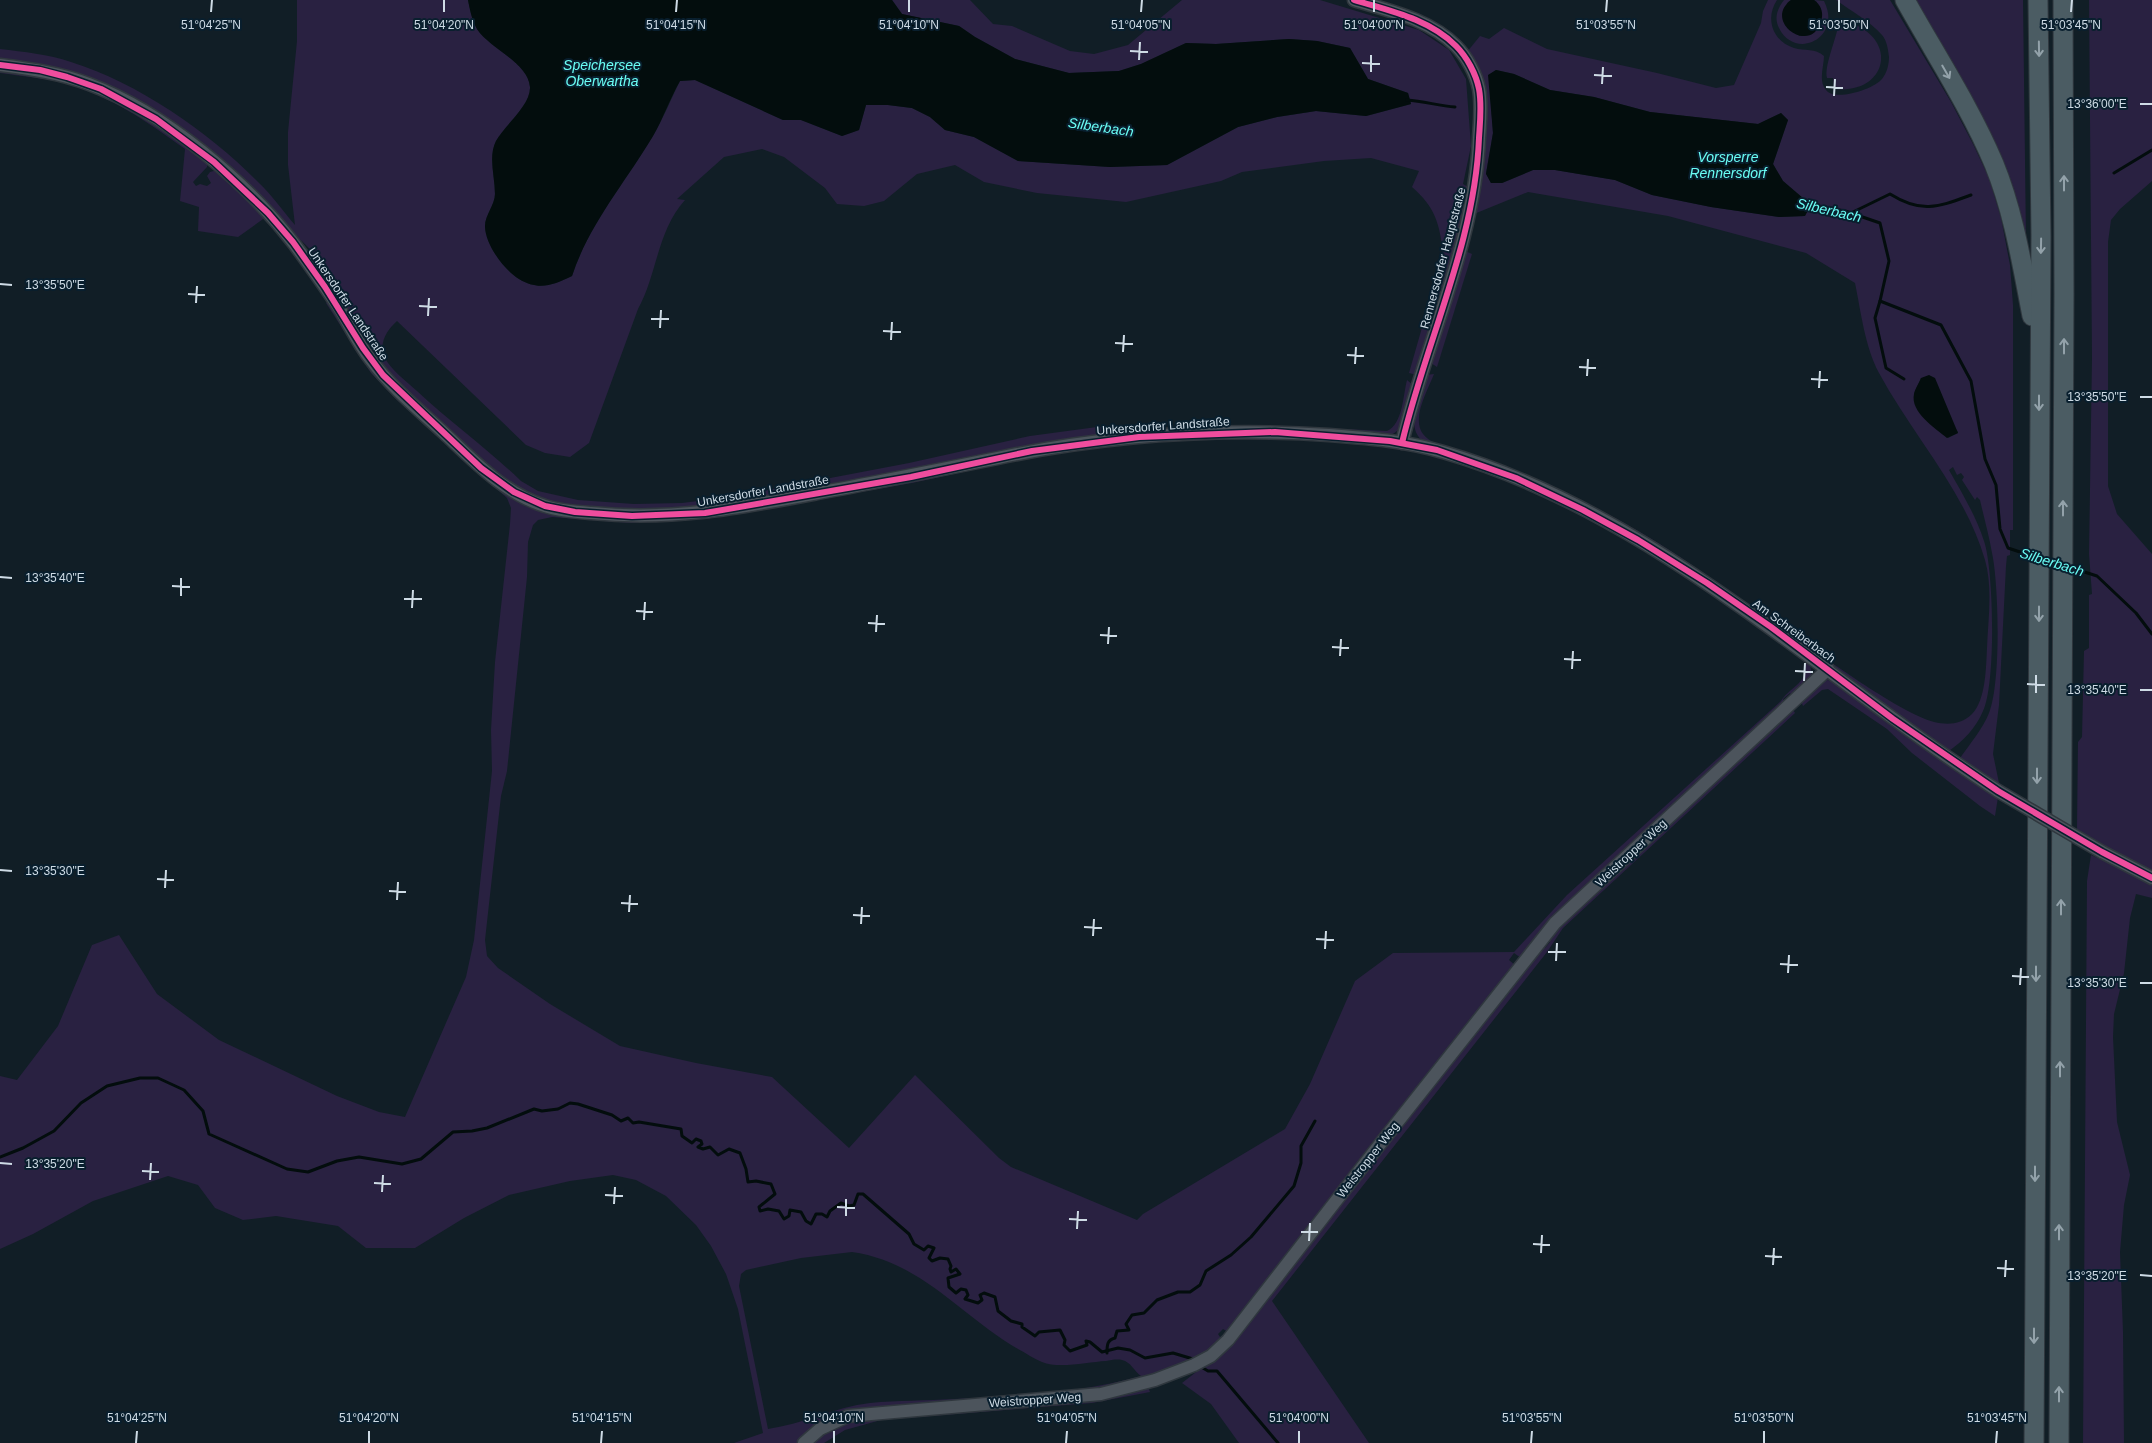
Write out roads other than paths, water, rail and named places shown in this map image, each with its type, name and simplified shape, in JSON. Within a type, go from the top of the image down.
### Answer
[{"type":"highway","points":[[1905,0],[1958,92],[1994,165],[2011,216],[2040,354]]},
{"type":"highway","points":[[2034,1443],[2041,236],[2038,0]]},
{"type":"highway","points":[[2059,1443],[2063,564],[2063,0]]},
{"type":"street","name":"Rennersdorfer Hauptstraße","points":[[1354,0],[1425,23],[1442,33],[1466,58],[1474,73],[1479,89],[1479,161],[1469,213],[1402,442]]},
{"type":"street","name":"Unkersdorfer Landstraße","points":[[0,65],[40,70],[67,76],[101,89],[156,119],[214,162],[268,213],[293,242],[383,375],[481,468],[514,492],[544,506],[574,512],[632,516],[705,514],[911,477],[1032,451],[1139,437],[1275,432],[1402,442]]},
{"type":"street","name":"Am Schreiberbach","points":[[1402,442],[1437,450],[1490,467],[1613,525],[1707,583],[1828,669],[1893,719],[1998,791],[2102,852],[2152,878]]},
{"type":"street","name":"Weistropper Weg","points":[[804,1443],[820,1429],[848,1416],[1101,1394],[1155,1380],[1212,1356],[1228,1340],[1376,1148],[1555,923],[1828,669]]},
{"type":"water","name":"Speichersee Oberwartha","points":[[468,0],[892,0],[902,14],[959,26],[1015,59],[1069,73],[1119,71],[1141,64],[1186,43],[1216,44],[1289,39],[1317,41],[1350,48],[1368,79],[1408,93],[1411,104],[1366,116],[1316,111],[1277,117],[1238,127],[1167,165],[1110,167],[1018,161],[974,137],[945,130],[930,117],[912,108],[888,105],[866,105],[859,130],[842,136],[801,120],[783,120],[695,80],[680,81],[653,136],[608,204],[588,239],[572,276],[559,282],[540,286],[526,283],[513,275],[496,256],[488,241],[485,222],[495,194],[492,154],[496,141],[526,101],[530,87],[528,78],[523,70],[490,43],[477,29],[472,19]]},
{"type":"water","points":[[1791,0],[1814,0],[1818,4],[1822,15],[1816,31],[1808,36],[1800,36],[1785,26],[1782,17],[1784,9]]},
{"type":"water","name":"Vorsperre Rennersdorf","points":[[1496,70],[1514,74],[1550,90],[1594,97],[1650,112],[1758,124],[1781,113],[1788,120],[1773,164],[1783,181],[1811,205],[1805,216],[1779,217],[1711,207],[1652,195],[1615,180],[1555,170],[1533,170],[1502,183],[1491,183],[1486,174],[1493,133],[1488,75]]},
{"type":"water","points":[[1929,375],[1935,378],[1958,433],[1947,438],[1925,419],[1914,401],[1915,392],[1921,378]]},
{"type":"waterway","name":"Silberbach","points":[[1407,100],[1455,107]]},
{"type":"waterway","points":[[2114,173],[2152,150]]},
{"type":"waterway","points":[[1851,213],[1890,194],[1901,200],[1921,206],[1949,203],[1971,195]]},
{"type":"waterway","name":"Silberbach","points":[[1809,205],[1845,211],[1880,223],[1889,261],[1880,301],[1941,325],[1971,381],[1985,459],[1996,485],[2000,529],[2008,548],[2032,556]]},
{"type":"waterway","points":[[1880,301],[1875,318],[1886,368],[1904,379]]},
{"type":"waterway","name":"Silberbach","points":[[2069,567],[2097,576],[2136,613],[2152,634]]},
{"type":"waterway","points":[[0,1157],[23,1148],[54,1131],[81,1103],[107,1086],[140,1078],[158,1078],[184,1090],[203,1111],[209,1134],[287,1169],[308,1172],[337,1161],[359,1157],[402,1164],[421,1159],[453,1132],[487,1128],[534,1109],[542,1111],[558,1109],[570,1103],[578,1104],[612,1115],[621,1121],[628,1118],[633,1123],[639,1122],[681,1129],[682,1136],[692,1143],[696,1139],[701,1141],[702,1144],[698,1147],[703,1149],[710,1147],[718,1155],[729,1149],[740,1153],[746,1169],[748,1182],[756,1181],[771,1184],[775,1194],[759,1207],[760,1211],[768,1209],[779,1211],[784,1219],[789,1216],[790,1210],[801,1212],[806,1221],[811,1224],[816,1214],[822,1214],[827,1217],[830,1211],[841,1203],[849,1206],[854,1205],[858,1194],[863,1194],[909,1234],[914,1244],[924,1250],[928,1246],[934,1248],[929,1258],[932,1261],[940,1258],[948,1259],[951,1272],[956,1269],[960,1274],[948,1278],[949,1287],[956,1293],[961,1289],[966,1290],[968,1295],[965,1299],[978,1303],[982,1300],[980,1295],[984,1293],[995,1297],[998,1311],[1011,1321],[1022,1324],[1022,1327],[1035,1336],[1039,1332],[1060,1330],[1065,1340],[1064,1345],[1070,1351],[1087,1345],[1086,1341],[1102,1352],[1118,1348],[1130,1350],[1145,1358],[1173,1353],[1193,1359]]},
{"type":"waterway","points":[[1107,1353],[1108,1343],[1115,1338],[1117,1331],[1129,1330],[1126,1324],[1132,1315],[1144,1313],[1157,1300],[1178,1292],[1190,1292],[1200,1285],[1206,1271],[1231,1255],[1251,1237],[1294,1186],[1301,1163],[1301,1146],[1315,1121]]},
{"type":"waterway","points":[[1203,1368],[1208,1371],[1217,1371],[1278,1443]]}]
